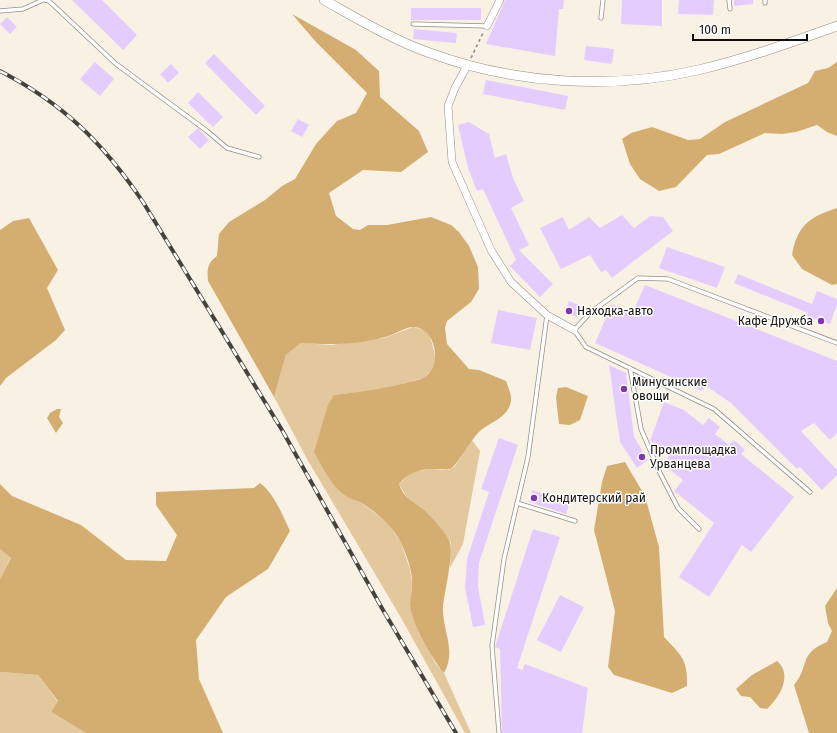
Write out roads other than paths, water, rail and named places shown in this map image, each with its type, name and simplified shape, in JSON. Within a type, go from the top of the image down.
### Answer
[{"type":"street","points":[[324,0],[405,42],[430,53],[510,74],[550,80],[633,80],[698,70],[837,26]]},
{"type":"street","points":[[487,26],[500,0]]},
{"type":"street","points":[[468,64],[454,88],[448,106],[452,162],[491,250],[511,282],[548,315],[574,330]]},
{"type":"lane","points":[[0,11],[23,9],[44,0],[49,1],[116,64],[207,130],[227,148],[258,157]]},
{"type":"lane","points":[[601,18],[603,0]]},
{"type":"lane","points":[[729,0],[730,9]]},
{"type":"lane","points":[[413,24],[487,26]]},
{"type":"lane","points":[[810,492],[714,409],[586,347],[574,330],[591,312],[638,278],[668,279],[837,343]]},
{"type":"lane","points":[[499,733],[492,646],[504,559],[528,457],[548,315]]},
{"type":"lane","points":[[630,368],[641,429],[660,473],[678,508],[700,529]]},
{"type":"lane","points":[[517,503],[575,521]]},
{"type":"railway","points":[[0,71],[44,97],[63,111],[97,143],[113,161],[143,202],[282,430],[383,610],[456,733]]},
{"type":"place","name":"Находка-авто","points":[[569,311]]},
{"type":"place","name":"Кафе Дружба","points":[[821,321]]},
{"type":"place","name":"Минусинские овощи","points":[[624,389]]},
{"type":"place","name":"Промплощадка Урванцева","points":[[642,457]]},
{"type":"place","name":"Кондитерский рай","points":[[534,498]]}]
